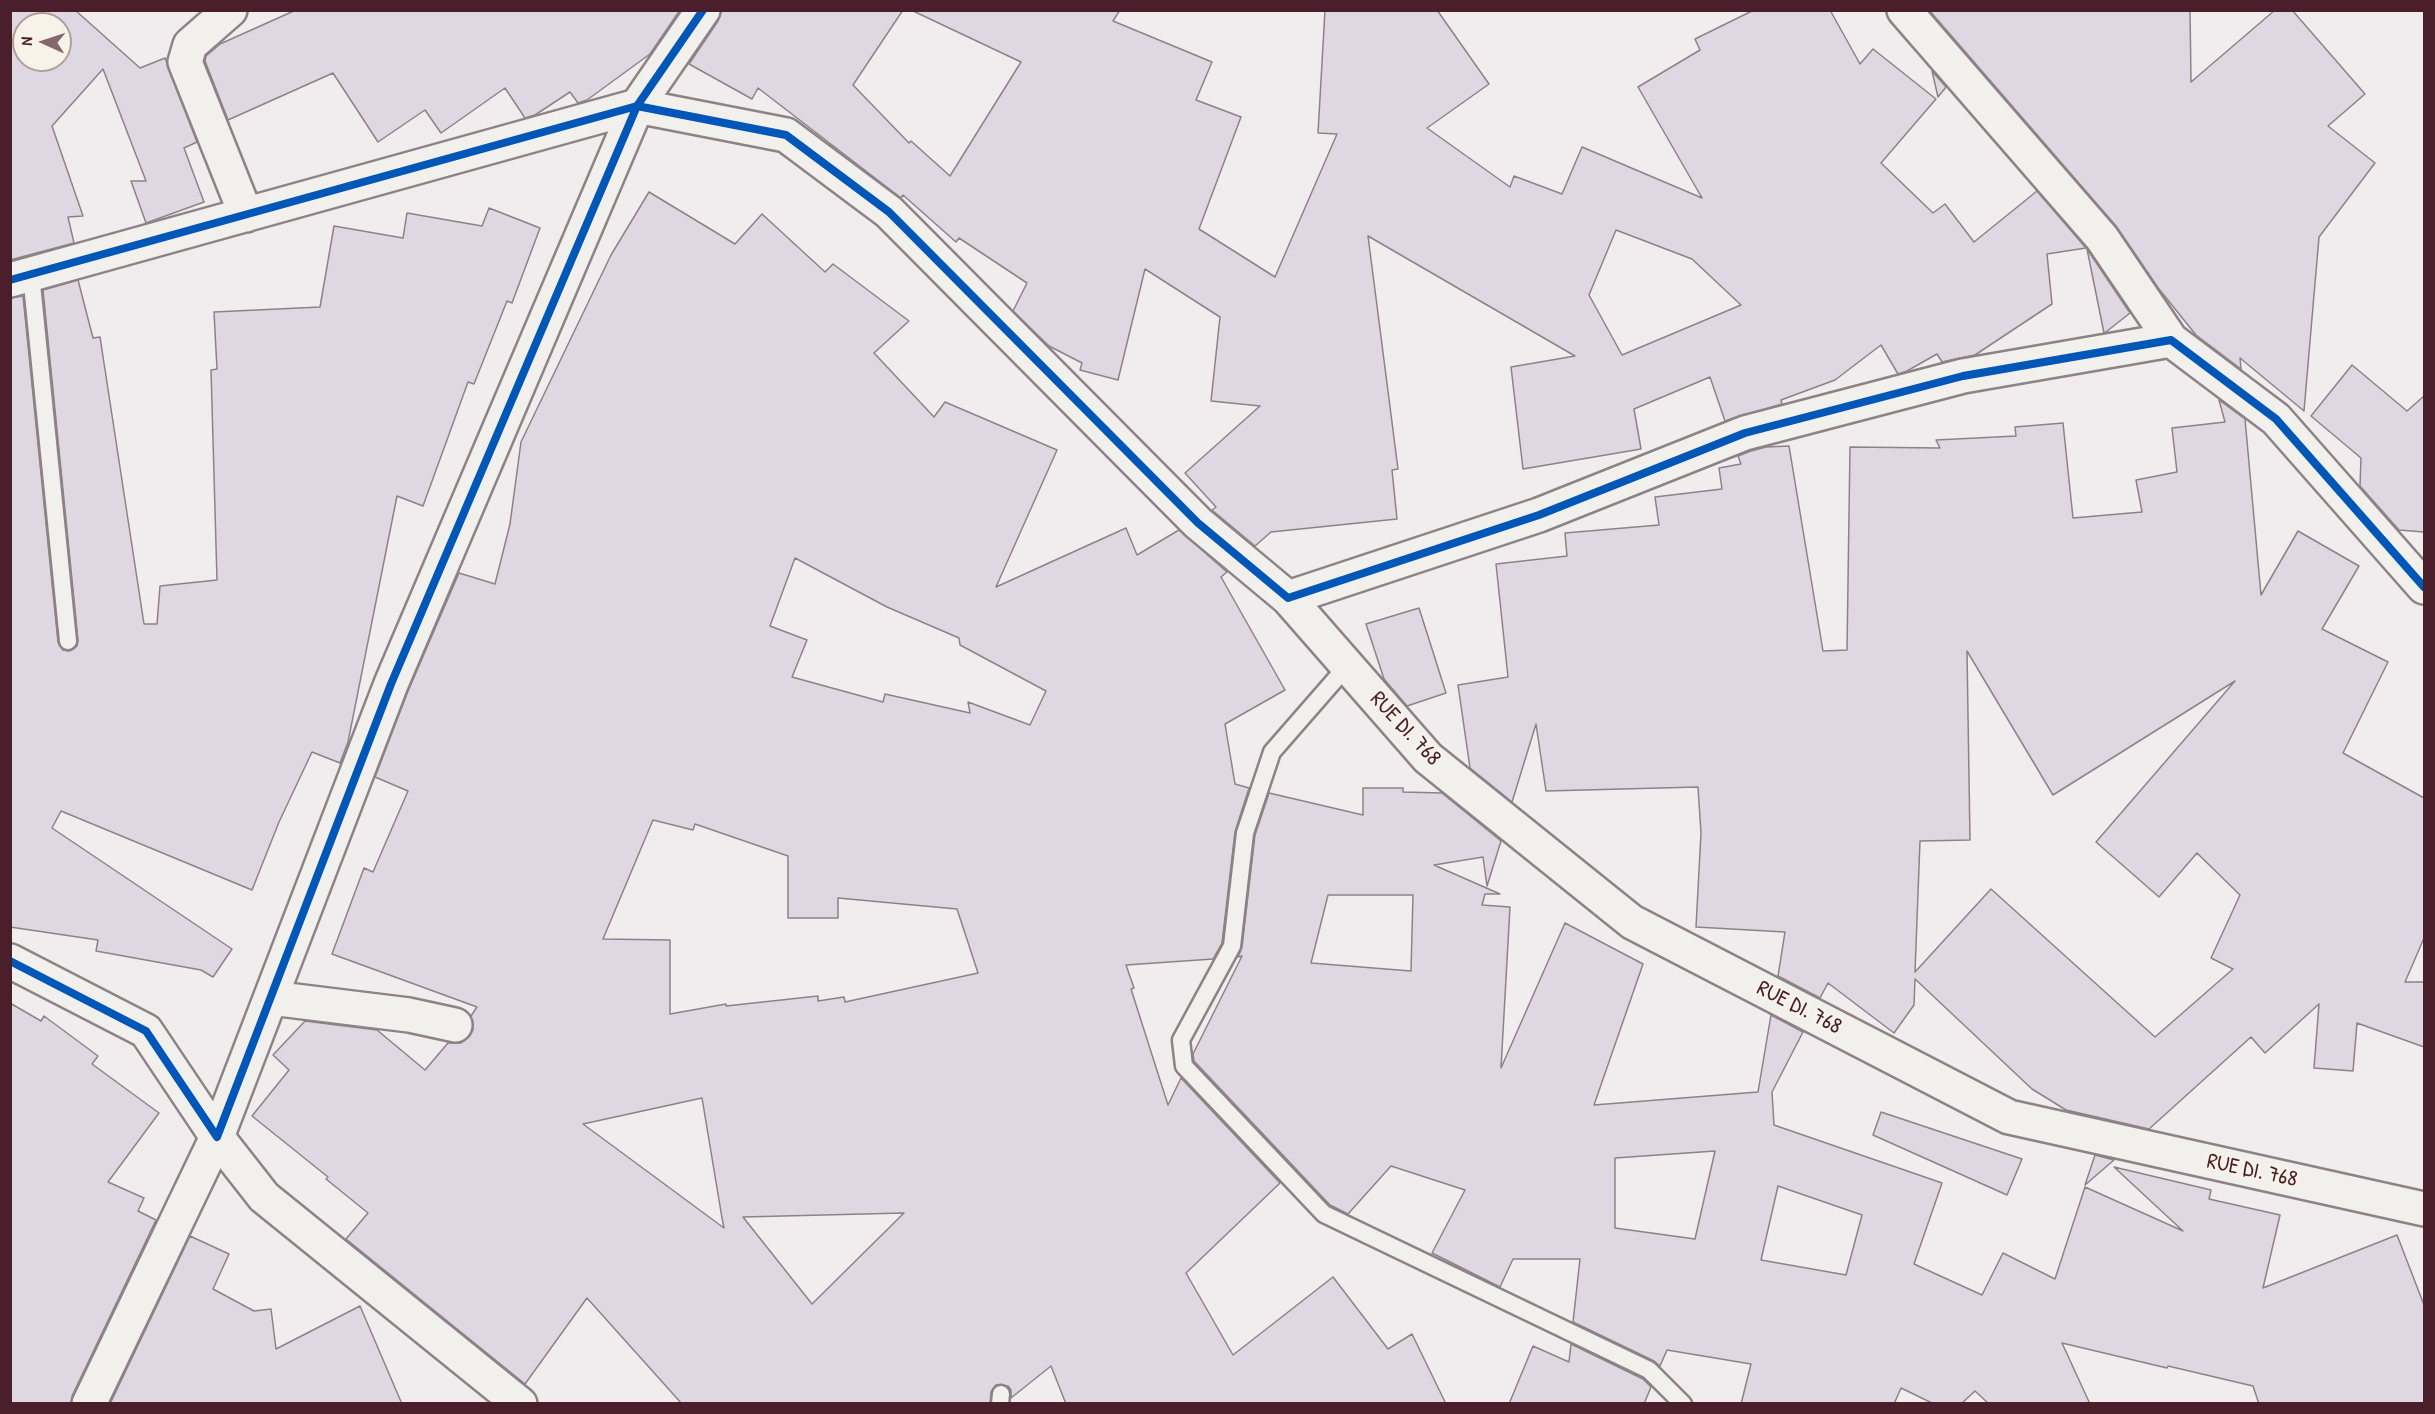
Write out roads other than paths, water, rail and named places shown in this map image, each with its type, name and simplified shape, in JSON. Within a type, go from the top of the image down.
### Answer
[{"type":"street","points":[[230,10],[190,45],[185,62],[246,214]]},
{"type":"street","points":[[89,1404],[218,1137],[391,684],[637,106],[703,10]]},
{"type":"street","points":[[1904,10],[2102,238],[2171,340],[2277,419],[2424,588]]},
{"type":"street","points":[[21,277],[637,106]]},
{"type":"street","name":"RUE DI. 768","points":[[637,106],[786,135],[880,205],[1198,523],[1288,598],[1428,758],[1632,922],[2009,1117],[2424,1209]]},
{"type":"street","points":[[1288,598],[1539,515],[1745,433],[1963,376],[2171,340]]},
{"type":"street","points":[[10,962],[146,1031],[218,1137],[264,1197],[520,1404]]},
{"type":"street","points":[[271,998],[410,1015],[455,1025]]},
{"type":"lane","points":[[21,277],[68,641]]},
{"type":"lane","points":[[1347,666],[1272,752],[1245,833],[1232,946],[1181,1040],[1184,1066],[1324,1214],[1649,1370],[1683,1404]]}]
